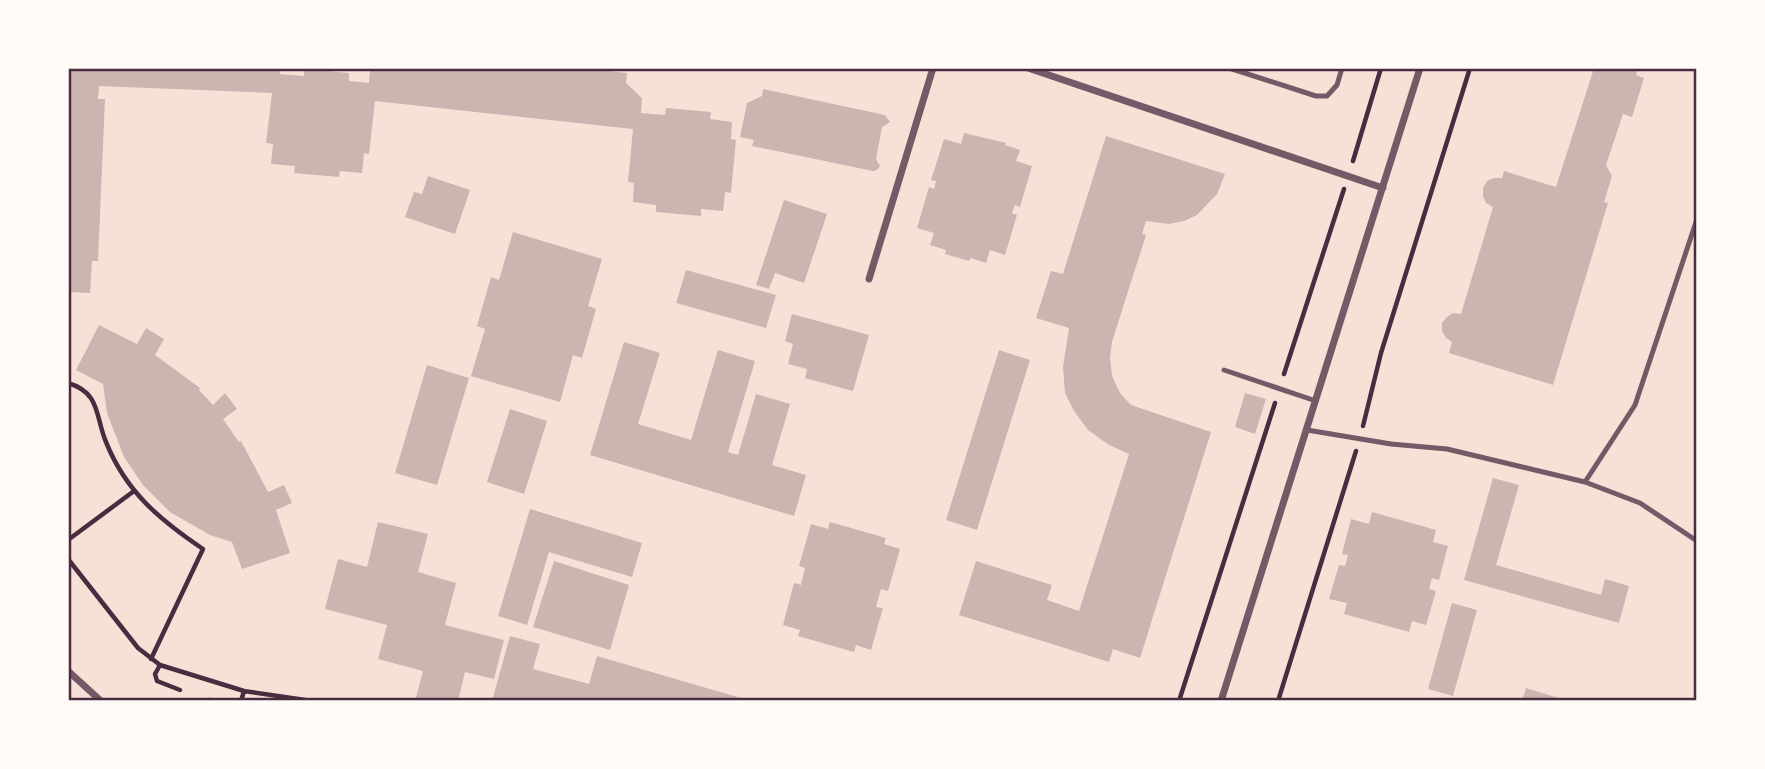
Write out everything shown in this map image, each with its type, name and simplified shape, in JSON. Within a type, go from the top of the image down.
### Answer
[{"type":"street","points":[[869,279],[933,68]]},
{"type":"street","points":[[1028,68],[1382,188]]},
{"type":"street","points":[[1221,701],[1420,68]]},
{"type":"street","points":[[68,671],[101,701]]},
{"type":"lane","points":[[1228,68],[1316,96],[1327,96],[1337,85],[1342,68]]},
{"type":"lane","points":[[1586,482],[1634,405],[1697,219]]},
{"type":"lane","points":[[1224,370],[1316,401]]},
{"type":"lane","points":[[1307,430],[1391,444],[1447,449],[1586,482],[1640,503],[1697,541]]},
{"type":"path","points":[[1278,701],[1359,439],[1381,353],[1470,68]]},
{"type":"path","points":[[68,383],[76,385],[94,398],[105,440],[134,491],[165,523],[203,549],[151,659]]},
{"type":"path","points":[[68,540],[134,491]]},
{"type":"path","points":[[68,559],[138,648],[160,665],[244,691],[312,701]]},
{"type":"path","points":[[160,665],[155,674],[158,681],[180,690]]},
{"type":"path","points":[[241,701],[244,691]]},
{"type":"building","points":[[68,68],[280,68],[280,74],[304,76],[304,69],[349,73],[349,81],[369,83],[370,68],[578,68],[627,73],[626,83],[642,98],[641,113],[665,115],[666,108],[711,112],[710,119],[732,122],[731,139],[736,140],[731,193],[725,192],[723,211],[701,209],[701,216],[656,212],[656,205],[633,202],[634,183],[628,182],[633,129],[375,101],[369,154],[364,153],[362,173],[340,171],[339,177],[294,173],[295,166],[271,164],[273,144],[266,143],[272,93],[99,86],[98,99],[105,99],[98,261],[92,261],[90,293],[68,292]]},
{"type":"building","points":[[1594,68],[1638,68],[1636,75],[1644,78],[1632,117],[1623,114],[1606,165],[1612,176],[1604,202],[1608,203],[1553,385],[1449,353],[1452,342],[1442,331],[1442,323],[1453,313],[1461,314],[1493,207],[1486,203],[1483,188],[1487,181],[1502,178],[1504,171],[1556,187]]},
{"type":"building","points":[[763,89],[885,115],[890,122],[882,127],[876,159],[880,166],[873,171],[752,146],[754,140],[740,137],[747,103],[762,96]]},
{"type":"building","points":[[964,133],[1006,143],[1005,145],[1020,150],[1016,161],[1032,166],[1020,207],[1015,205],[1012,213],[1017,215],[1005,255],[990,250],[986,263],[945,254],[946,250],[930,245],[934,233],[917,228],[929,187],[934,189],[936,181],[931,180],[944,139],[961,144]]},
{"type":"building","points":[[1106,136],[1225,174],[1217,194],[1197,215],[1169,224],[1146,221],[1142,234],[1146,235],[1112,342],[1112,376],[1120,393],[1131,405],[1211,432],[1140,658],[1113,649],[1109,662],[959,615],[976,561],[1052,585],[1047,600],[1079,611],[1129,454],[1109,445],[1088,430],[1065,393],[1063,367],[1069,328],[1036,318],[1051,271],[1063,274]]},
{"type":"building","points":[[428,176],[470,190],[455,234],[405,217],[414,192],[422,194]]},
{"type":"building","points":[[784,200],[827,214],[804,283],[775,273],[769,289],[756,285]]},
{"type":"building","points":[[513,232],[602,259],[588,306],[596,309],[582,358],[573,355],[560,402],[471,376],[485,329],[477,326],[491,277],[499,280]]},
{"type":"building","points":[[686,270],[776,295],[766,328],[676,303]]},
{"type":"building","points":[[792,314],[869,335],[853,391],[805,378],[807,369],[788,364],[793,344],[785,341]]},
{"type":"building","points":[[99,325],[137,344],[146,328],[164,339],[155,355],[200,388],[213,405],[225,393],[237,409],[223,419],[239,442],[241,441],[268,492],[284,485],[292,503],[276,510],[290,553],[242,569],[232,542],[210,535],[170,512],[143,485],[124,457],[107,413],[103,384],[76,370]]},
{"type":"building","points":[[624,342],[660,353],[638,424],[691,440],[718,350],[755,361],[728,452],[738,455],[756,394],[790,404],[772,465],[806,475],[794,516],[590,455]]},
{"type":"building","points":[[999,350],[1030,360],[977,530],[946,520]]},
{"type":"building","points":[[427,365],[469,378],[437,485],[395,473]]},
{"type":"building","points":[[1245,393],[1266,399],[1255,434],[1235,427]]},
{"type":"building","points":[[510,409],[547,421],[524,494],[487,482]]},
{"type":"building","points":[[1493,478],[1519,485],[1496,565],[1601,595],[1605,579],[1629,586],[1619,623],[1464,580]]},
{"type":"building","points":[[530,509],[642,543],[632,577],[549,552],[527,625],[498,616]]},
{"type":"building","points":[[1372,512],[1436,530],[1433,542],[1448,546],[1439,580],[1432,578],[1429,589],[1436,591],[1426,625],[1412,621],[1409,632],[1344,614],[1347,603],[1329,599],[1339,565],[1345,566],[1348,555],[1342,554],[1351,519],[1369,524]]},
{"type":"building","points":[[378,522],[428,534],[418,572],[456,583],[445,625],[504,640],[494,679],[465,672],[458,701],[415,701],[423,671],[378,659],[387,625],[325,609],[338,559],[367,567]]},
{"type":"building","points":[[830,522],[886,538],[884,544],[900,549],[888,591],[881,589],[876,607],[883,608],[871,650],[856,645],[854,652],[798,636],[800,630],[783,625],[794,583],[801,585],[805,568],[799,566],[811,524],[828,529]]},
{"type":"building","points":[[554,561],[629,585],[610,650],[533,627]]},
{"type":"building","points":[[1452,603],[1477,610],[1453,696],[1428,689]]},
{"type":"building","points":[[510,636],[540,644],[533,669],[589,684],[597,656],[751,701],[492,701]]},
{"type":"building","points":[[1526,688],[1565,700],[1565,701],[1522,701]]}]
